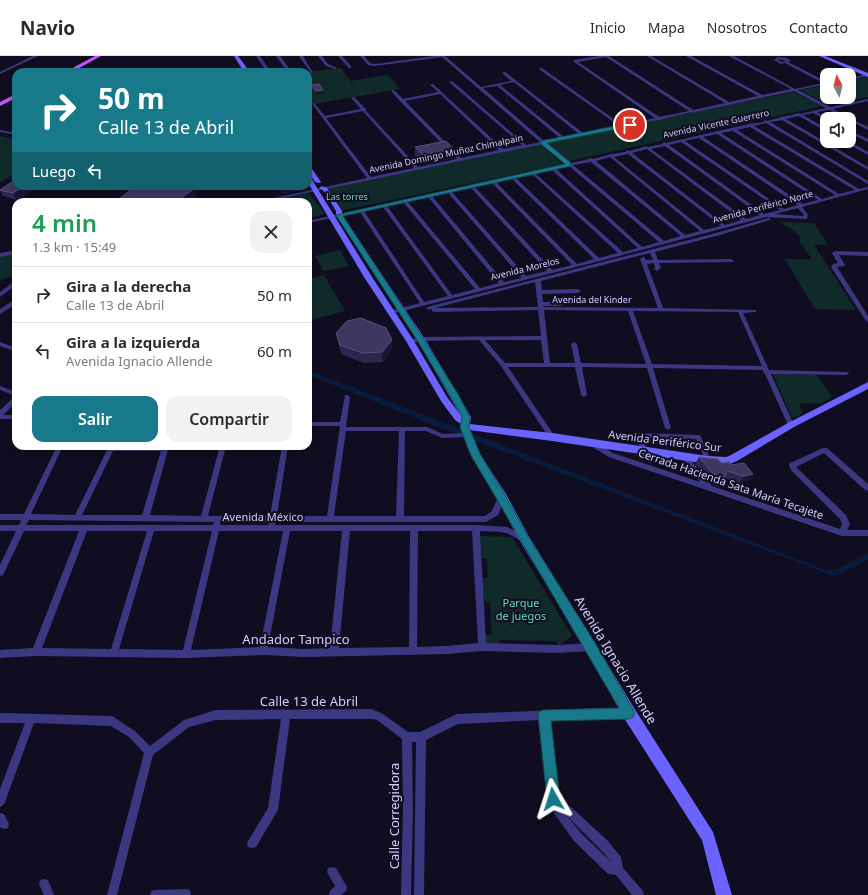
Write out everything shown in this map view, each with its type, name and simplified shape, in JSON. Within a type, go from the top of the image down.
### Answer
[{"type":"main road","points":[[70,68],[93,56]]},
{"type":"main road","points":[[76,68],[99,56]]},
{"type":"main road","points":[[0,104],[12,98]]},
{"type":"main road","points":[[0,107],[12,101]]},
{"type":"street","points":[[0,73],[36,56]]},
{"type":"street","points":[[232,56],[240,68]]},
{"type":"street","points":[[236,56],[244,68]]},
{"type":"street","points":[[258,56],[266,68]]},
{"type":"street","points":[[278,56],[287,68]]},
{"type":"street","points":[[301,56],[309,68]]},
{"type":"street","points":[[320,56],[328,65],[335,68]]},
{"type":"street","points":[[340,56],[350,66]]},
{"type":"street","points":[[362,56],[371,64],[443,56],[662,242]]},
{"type":"street","points":[[402,56],[408,61]]},
{"type":"street","points":[[659,119],[575,61],[606,56],[694,112]]},
{"type":"street","points":[[649,56],[729,104]]},
{"type":"street","points":[[688,56],[762,97]]},
{"type":"street","points":[[731,56],[868,129]]},
{"type":"street","points":[[821,56],[868,75]]},
{"type":"street","points":[[776,57],[775,59],[777,61],[787,63],[820,80]]},
{"type":"street","points":[[541,69],[621,126]]},
{"type":"street","points":[[504,73],[582,134]]},
{"type":"street","points":[[856,78],[868,75]]},
{"type":"street","points":[[480,88],[515,81]]},
{"type":"street","points":[[451,82],[525,146]]},
{"type":"street","points":[[497,84],[563,138]]},
{"type":"street","points":[[432,85],[502,151]]},
{"type":"street","name":"Avenida Domingo Muñoz Chimalpain","points":[[276,198],[820,85]]},
{"type":"street","points":[[393,91],[460,159]]},
{"type":"street","points":[[401,100],[440,93]]},
{"type":"street","points":[[353,98],[416,168]]},
{"type":"street","name":"Avenida Vicente Guerrero","points":[[312,221],[646,147],[868,100]]},
{"type":"street","points":[[314,104],[370,178]]},
{"type":"street","points":[[324,117],[365,110]]},
{"type":"street","points":[[814,112],[820,115]]},
{"type":"street","points":[[798,114],[820,127]]},
{"type":"street","points":[[781,118],[868,169]]},
{"type":"street","points":[[765,122],[868,183]]},
{"type":"street","points":[[749,125],[858,190]]},
{"type":"street","points":[[733,129],[839,196]]},
{"type":"street","points":[[0,130],[12,133]]},
{"type":"street","points":[[716,132],[821,200]]},
{"type":"street","points":[[856,134],[868,141]]},
{"type":"street","points":[[664,144],[763,215],[805,218],[806,216],[801,205],[699,136]]},
{"type":"street","points":[[681,140],[783,210]]},
{"type":"street","points":[[646,147],[744,220]]},
{"type":"street","points":[[856,148],[868,154]]},
{"type":"street","points":[[627,152],[724,226]]},
{"type":"street","points":[[610,155],[702,231]]},
{"type":"street","points":[[591,160],[683,236]]},
{"type":"street","points":[[540,307],[660,307],[641,250],[552,168]]},
{"type":"street","points":[[532,172],[621,253]]},
{"type":"street","points":[[312,175],[319,189]]},
{"type":"street","points":[[513,177],[598,260]]},
{"type":"street","points":[[312,182],[321,190],[336,216]]},
{"type":"street","points":[[492,182],[575,265]]},
{"type":"street","points":[[472,186],[551,272]]},
{"type":"street","name":"Avenida Periférico Norte","points":[[662,242],[868,188]]},
{"type":"street","points":[[124,198],[137,190]]},
{"type":"street","points":[[129,198],[138,190]]},
{"type":"street","points":[[449,190],[525,278]]},
{"type":"street","points":[[428,195],[503,284]]},
{"type":"street","points":[[404,200],[479,290]]},
{"type":"street","points":[[384,205],[452,297]]},
{"type":"street","points":[[361,210],[423,304]]},
{"type":"street","name":"Avenida Ignacio Allende","points":[[336,216],[421,339],[466,417],[467,432]]},
{"type":"street","name":"Avenida Ignacio Allende","points":[[336,216],[368,277],[392,312],[444,399],[467,432],[475,455],[502,497],[524,538],[591,647],[629,713],[694,812],[708,837],[724,895]]},
{"type":"street","points":[[641,250],[652,251],[672,246],[718,234],[775,216]]},
{"type":"street","name":"Avenida Morelos","points":[[429,309],[605,263],[662,242]]},
{"type":"street","name":"Avenida Morelos","points":[[392,312],[621,253],[641,250]]},
{"type":"street","points":[[652,251],[657,269]]},
{"type":"street","points":[[0,255],[12,253]]},
{"type":"street","points":[[868,254],[835,253],[842,265],[834,266],[865,312],[868,320]]},
{"type":"street","points":[[644,262],[731,261]]},
{"type":"street","points":[[538,281],[547,364]]},
{"type":"street","points":[[1,294],[12,285]]},
{"type":"street","points":[[539,292],[578,291]]},
{"type":"street","points":[[0,312],[12,305]]},
{"type":"street","name":"Avenida del Kinder","points":[[429,309],[540,307],[630,309],[660,307],[754,311]]},
{"type":"street","points":[[630,309],[668,428]]},
{"type":"street","points":[[740,311],[765,370],[791,425]]},
{"type":"street","points":[[410,341],[421,339],[543,338]]},
{"type":"street","points":[[481,339],[503,365],[552,436]]},
{"type":"street","points":[[0,344],[12,348]]},
{"type":"street","points":[[574,344],[584,395]]},
{"type":"street","points":[[503,365],[578,364],[846,373]]},
{"type":"street","name":"Avenida Periférico Sur","points":[[467,432],[552,436],[684,457],[723,461],[734,458],[791,425],[868,385]]},
{"type":"street","points":[[0,388],[12,392]]},
{"type":"street","points":[[330,519],[347,397]]},
{"type":"street","points":[[0,415],[12,402]]},
{"type":"street","points":[[0,415],[12,416]]},
{"type":"street","points":[[312,424],[343,427],[430,429],[442,436],[467,432]]},
{"type":"street","points":[[400,519],[402,429]]},
{"type":"street","points":[[644,451],[639,435],[698,437],[708,460]]},
{"type":"street","name":"Cerrada Hacienda Sata María Tecajete","points":[[591,443],[611,454],[842,533],[868,533]]},
{"type":"street","points":[[0,573],[24,518],[58,450]]},
{"type":"street","points":[[77,518],[111,450]]},
{"type":"street","points":[[145,519],[165,450]]},
{"type":"street","points":[[204,519],[222,450]]},
{"type":"street","points":[[271,528],[284,450]]},
{"type":"street","points":[[842,533],[846,524],[843,517],[793,468],[792,465],[822,450],[827,450],[868,488]]},
{"type":"street","points":[[684,457],[709,488]]},
{"type":"street","name":"Avenida México","points":[[0,517],[145,519],[486,519],[495,513],[502,497]]},
{"type":"street","points":[[186,654],[216,528],[220,519]]},
{"type":"street","name":"Avenida México","points":[[0,528],[476,528],[508,530],[524,538]]},
{"type":"street","points":[[36,652],[84,528]]},
{"type":"street","points":[[263,651],[287,528]]},
{"type":"street","points":[[476,528],[482,647]]},
{"type":"street","points":[[114,653],[151,529]]},
{"type":"street","points":[[334,652],[346,529]]},
{"type":"street","points":[[413,651],[414,529]]},
{"type":"street","name":"Andador Tampico","points":[[0,654],[36,652],[186,654],[263,651],[304,653],[413,651],[482,647],[557,649],[591,647]]},
{"type":"street","points":[[407,737],[421,737],[457,719],[629,713]]},
{"type":"street","name":"Calle 13 de Abril","points":[[149,752],[188,724],[196,720],[216,715],[372,714],[380,717],[407,737]]},
{"type":"street","points":[[252,843],[273,810],[286,715]]},
{"type":"street","points":[[544,715],[553,799],[557,810],[563,819],[595,855],[612,870],[618,870],[639,895]]},
{"type":"street","points":[[0,718],[112,721],[132,734],[149,752],[112,895]]},
{"type":"street","points":[[0,802],[32,718]]},
{"type":"street","name":"Calle Corregidora","points":[[406,895],[408,810],[407,737]]},
{"type":"street","points":[[419,895],[421,737]]},
{"type":"street","points":[[332,872],[342,887],[334,895]]},
{"type":"street","points":[[44,884],[49,895]]},
{"type":"street","points":[[155,895],[186,894]]},
{"type":"green space","points":[[341,68],[356,89],[351,81],[388,75],[400,89],[312,104],[312,72]]},
{"type":"green space","points":[[868,77],[868,97],[856,99],[856,79]]},
{"type":"green space","points":[[820,86],[820,101],[800,90]]},
{"type":"green space","points":[[794,92],[823,106],[569,161],[547,142]]},
{"type":"green space","points":[[0,136],[12,138],[12,176],[0,183]]},
{"type":"green space","name":"Las torres","points":[[540,144],[562,164],[340,211],[326,188]]},
{"type":"green space","points":[[309,193],[325,214],[312,217],[312,198],[285,198]]},
{"type":"green space","points":[[780,222],[814,223],[828,245],[814,245],[856,310],[815,309],[785,259],[812,259],[799,241],[801,238],[797,233]]},
{"type":"green space","points":[[340,250],[349,266],[324,271],[315,256]]},
{"type":"green space","points":[[12,253],[12,277],[0,280],[0,256]]},
{"type":"green space","points":[[324,275],[345,311],[312,320],[312,278]]},
{"type":"green space","points":[[773,374],[817,375],[832,397],[821,404],[799,403],[803,414],[792,418]]},
{"type":"green space","name":"Parque de juegos","points":[[480,536],[512,537],[572,636],[558,646],[556,641],[500,640],[498,645],[486,645],[484,635],[492,634],[490,603],[484,601],[482,578],[488,578],[487,559],[482,558]]},
{"type":"water","points":[[312,372],[826,570],[835,570],[868,553],[868,559],[839,575],[831,575],[436,426],[312,377]]},
{"type":"building","points":[[319,84],[323,90],[316,91],[312,85]]},
{"type":"building","points":[[446,141],[454,149],[423,155],[415,147]]},
{"type":"building","points":[[12,182],[12,190],[18,190],[13,193],[0,190]]},
{"type":"building","points":[[131,190],[192,190],[181,198],[121,198]]},
{"type":"building","points":[[361,318],[386,328],[392,340],[382,352],[363,353],[340,345],[336,333],[347,321]]},
{"type":"building","points":[[699,457],[718,459],[721,463],[729,462],[732,465],[744,463],[753,474],[744,476],[727,471],[723,480],[716,477]]},
{"type":"route","points":[[553,799],[544,715],[629,713],[591,647],[524,538],[502,497],[475,455],[464,427],[466,417],[455,396],[421,339],[400,310],[339,215],[569,164],[543,142],[630,125]]}]
